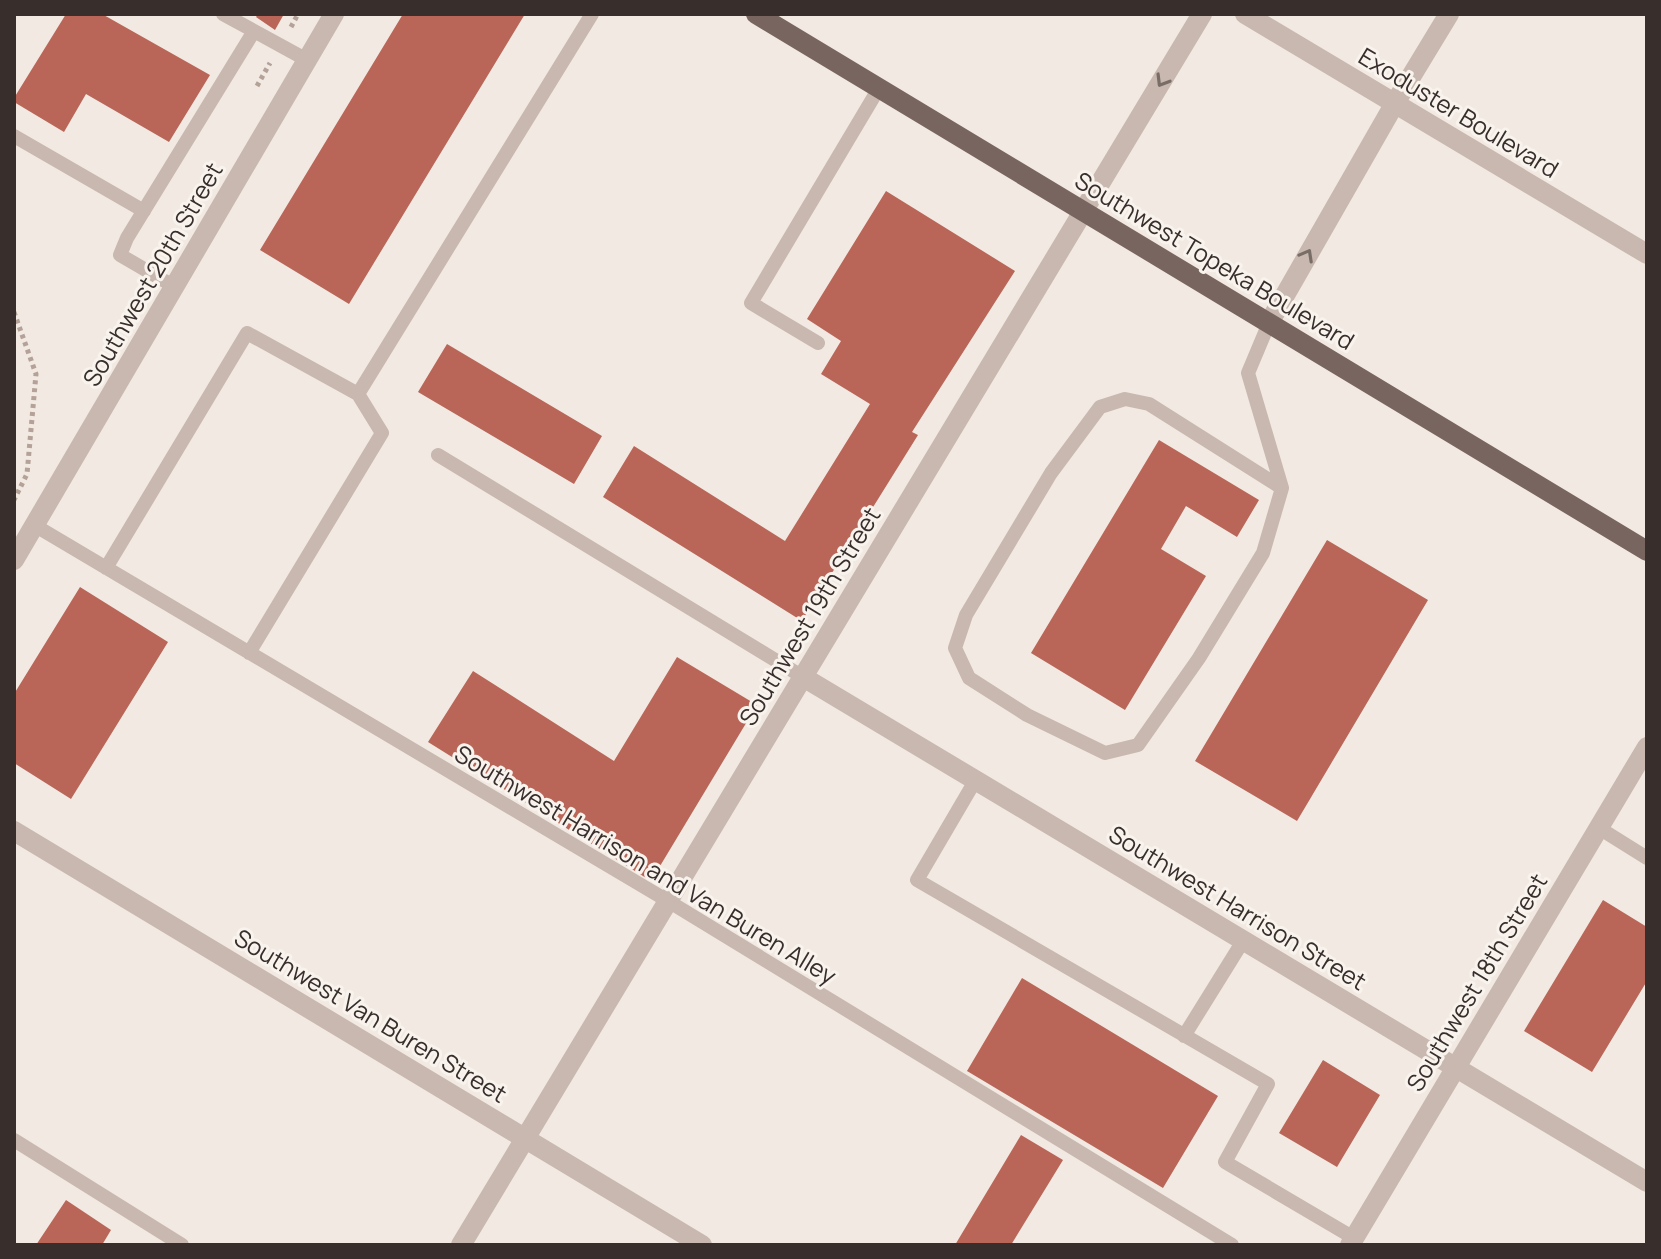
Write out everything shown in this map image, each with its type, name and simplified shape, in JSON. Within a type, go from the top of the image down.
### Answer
[{"type":"main road","name":"Southwest Topeka Boulevard","points":[[756,14],[1647,551]]},
{"type":"street","name":"Southwest 20th Street","points":[[14,560],[334,14]]},
{"type":"street","name":"Southwest 19th Street","points":[[461,1245],[1202,14]]},
{"type":"street","name":"Exoduster Boulevard","points":[[1245,14],[1647,254]]},
{"type":"street","points":[[1269,323],[1449,14]]},
{"type":"street","name":"Southwest Harrison Street","points":[[803,677],[1647,1182]]},
{"type":"street","name":"Southwest 18th Street","points":[[1352,1241],[1647,747]]},
{"type":"street","name":"Southwest Van Buren Street","points":[[14,831],[702,1245]]},
{"type":"lane","points":[[223,14],[307,60]]},
{"type":"lane","points":[[358,394],[592,14]]},
{"type":"lane","points":[[175,287],[120,255],[127,238],[254,31]]},
{"type":"lane","points":[[818,343],[751,303],[879,88]]},
{"type":"lane","points":[[14,136],[144,211]]},
{"type":"lane","points":[[1269,323],[1248,373],[1282,488],[1263,553],[1199,658],[1138,745],[1105,753],[1027,715],[969,678],[955,648],[966,615],[1051,473],[1100,407],[1125,399],[1149,404],[1282,488]]},
{"type":"lane","points":[[106,568],[247,333],[358,394],[382,433],[249,653]]},
{"type":"lane","points":[[438,455],[803,677]]},
{"type":"lane","name":"Southwest Harrison and Van Buren Alley","points":[[34,525],[668,901],[1232,1245]]},
{"type":"lane","points":[[975,781],[917,880],[1268,1084],[1225,1162],[1352,1241]]},
{"type":"lane","points":[[1599,828],[1647,858]]},
{"type":"lane","points":[[1184,1036],[1243,941]]},
{"type":"lane","points":[[14,1140],[182,1245]]},
{"type":"path","points":[[14,312],[36,374],[27,474],[14,500]]},
{"type":"building","points":[[66,14],[102,14],[210,75],[169,142],[86,94],[64,132],[14,102]]},
{"type":"building","points":[[258,14],[284,14],[275,30],[256,17]]},
{"type":"building","points":[[403,14],[525,14],[349,304],[260,250]]},
{"type":"building","points":[[886,191],[1015,271],[912,432],[918,435],[802,621],[603,497],[634,446],[785,541],[870,404],[821,374],[841,341],[807,319]]},
{"type":"building","points":[[447,344],[602,436],[574,484],[418,392]]},
{"type":"building","points":[[1159,440],[1259,500],[1237,537],[1186,506],[1161,549],[1206,576],[1125,710],[1031,653]]},
{"type":"building","points":[[1327,540],[1428,600],[1297,821],[1195,761]]},
{"type":"building","points":[[80,587],[168,642],[71,799],[14,763],[14,694]]},
{"type":"building","points":[[677,657],[757,705],[651,881],[428,742],[473,671],[614,761]]},
{"type":"building","points":[[1603,900],[1647,927],[1647,981],[1592,1072],[1524,1031]]},
{"type":"building","points":[[1022,978],[1218,1096],[1163,1188],[967,1071]]},
{"type":"building","points":[[1323,1060],[1380,1095],[1337,1167],[1279,1133]]},
{"type":"building","points":[[1021,1135],[1063,1160],[1011,1245],[955,1245]]},
{"type":"building","points":[[66,1200],[111,1230],[102,1245],[36,1245]]}]
